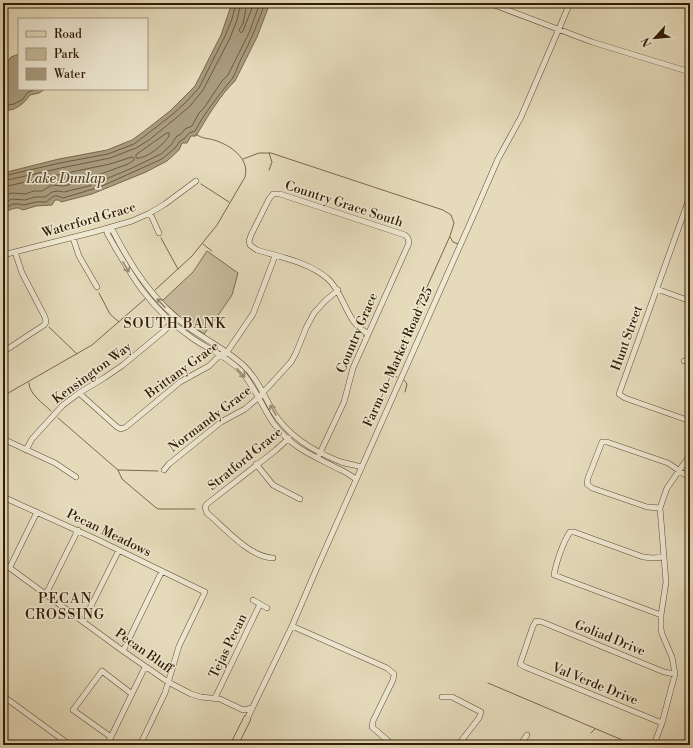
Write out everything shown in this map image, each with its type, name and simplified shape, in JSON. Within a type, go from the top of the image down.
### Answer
[{"type":"main road","points":[[234,745],[247,719]]},
{"type":"street","points":[[489,3],[592,42],[690,72]]},
{"type":"street","name":"Farm-to-Market Road 725","points":[[247,719],[292,626],[498,159],[521,117],[570,3]]},
{"type":"street","name":"Waterford Grace","points":[[3,255],[107,229],[150,213],[172,200],[196,181]]},
{"type":"street","name":"Country Grace South","points":[[275,256],[255,249],[249,243],[251,235],[273,194],[280,194],[403,234],[408,238]]},
{"type":"street","name":"Hunt Street","points":[[690,196],[619,394],[625,398],[690,421]]},
{"type":"street","points":[[150,213],[159,233]]},
{"type":"street","points":[[107,229],[107,233],[124,264],[136,283],[154,305],[174,320],[227,352],[244,366],[264,391],[278,417],[292,434],[304,444],[321,453],[345,463],[362,467]]},
{"type":"street","points":[[73,238],[79,256],[97,287]]},
{"type":"street","name":"Country Grace","points":[[318,459],[344,402],[351,373],[368,332],[409,243],[408,238]]},
{"type":"street","points":[[3,352],[44,325],[46,322],[45,317],[19,266],[15,252]]},
{"type":"street","points":[[275,256],[315,270],[329,279],[338,290],[356,324],[368,332]]},
{"type":"street","name":"Brittany Grace","points":[[79,393],[116,426],[121,428],[126,427],[184,379],[213,363],[220,355],[227,352],[253,314],[275,256]]},
{"type":"street","points":[[657,289],[690,301]]},
{"type":"street","name":"Normandy Grace","points":[[164,470],[169,464],[221,422],[245,409],[259,397],[294,358],[306,328],[314,313],[338,290]]},
{"type":"street","points":[[174,320],[192,339],[220,355],[239,370],[250,383],[272,420],[288,439],[301,450],[342,470],[356,479]]},
{"type":"street","name":"Kensington Way","points":[[26,450],[29,442],[59,409],[79,393],[116,370],[164,331],[174,320]]},
{"type":"street","points":[[684,361],[690,359]]},
{"type":"street","name":"Stratford Grace","points":[[273,558],[261,556],[247,548],[207,513],[205,508],[207,504],[256,464],[276,450],[292,434]]},
{"type":"street","points":[[3,439],[59,465],[76,477]]},
{"type":"street","points":[[660,508],[647,507],[592,488],[587,484],[602,442],[607,442],[668,463],[690,478]]},
{"type":"street","points":[[656,744],[675,674],[672,657],[662,634],[661,614],[666,586],[660,508],[664,492],[690,455]]},
{"type":"street","points":[[342,470],[345,463]]},
{"type":"street","points":[[256,464],[273,485],[300,499]]},
{"type":"street","name":"Pecan Meadows","points":[[3,497],[78,530],[205,592],[179,646],[168,682]]},
{"type":"street","points":[[10,568],[38,512]]},
{"type":"street","points":[[46,594],[78,530]]},
{"type":"street","points":[[661,614],[554,575],[566,537],[570,532],[574,532],[643,557],[664,557]]},
{"type":"street","points":[[83,622],[120,550]]},
{"type":"street","name":"Pecan Bluff","points":[[3,563],[145,667],[168,682],[191,694],[201,697],[215,698],[243,710]]},
{"type":"street","points":[[123,651],[162,571]]},
{"type":"street","points":[[253,600],[267,608]]},
{"type":"street","name":"Tejas Pecan","points":[[215,698],[260,604]]},
{"type":"street","name":"Goliad Drive","points":[[520,664],[536,621],[542,622],[664,672],[675,674]]},
{"type":"street","points":[[292,626],[387,668],[394,674],[393,680],[373,721],[372,727],[393,745]]},
{"type":"street","name":"Val Verde Drive","points":[[520,664],[525,668],[662,722]]},
{"type":"street","points":[[107,745],[145,667]]},
{"type":"street","points":[[111,737],[73,710],[102,671],[132,694]]},
{"type":"street","points":[[140,745],[168,682]]},
{"type":"street","points":[[3,696],[70,745]]},
{"type":"street","points":[[442,697],[452,697],[481,712],[479,718],[458,745]]},
{"type":"street","points":[[247,719],[243,710],[252,708]]},
{"type":"street","points":[[520,745],[527,735]]},
{"type":"green space","points":[[207,251],[238,273],[232,295],[204,334],[187,323],[162,301],[193,272]]},
{"type":"water","name":"Lake Dunlap","points":[[232,3],[270,3],[257,37],[235,81],[219,100],[196,136],[191,136],[187,143],[182,143],[179,150],[167,161],[146,172],[92,194],[61,202],[59,200],[55,200],[52,205],[36,206],[23,210],[14,208],[3,215],[3,173],[59,159],[107,150],[132,140],[170,111],[195,86],[221,35]]},
{"type":"water","points":[[18,54],[18,90],[44,90],[39,93],[30,95],[15,109],[3,110],[3,67],[11,57]]},
{"type":"waterway","points":[[155,290],[192,256],[217,225],[245,177],[245,164],[237,153],[220,142],[202,138],[196,134]]},
{"type":"waterway","points":[[243,159],[259,153],[271,153],[443,210],[451,215],[454,223],[450,236],[391,367],[391,373],[397,377]]},
{"type":"waterway","points":[[269,153],[272,162],[269,170]]},
{"type":"waterway","points":[[201,184],[229,202]]},
{"type":"waterway","points":[[450,237],[453,242],[458,244]]},
{"type":"waterway","points":[[161,238],[178,269]]},
{"type":"waterway","points":[[203,244],[212,251]]},
{"type":"waterway","points":[[99,293],[110,314],[119,322]]},
{"type":"waterway","points":[[3,396],[92,345],[145,299]]},
{"type":"waterway","points":[[49,327],[77,354]]},
{"type":"waterway","points":[[404,380],[407,384],[405,392]]},
{"type":"waterway","points":[[29,383],[31,391],[34,395],[51,411]]},
{"type":"waterway","points":[[58,418],[118,470],[122,479],[158,509],[195,509]]},
{"type":"waterway","points":[[118,470],[158,471]]},
{"type":"waterway","points":[[488,683],[634,745]]},
{"type":"waterway","points":[[591,733],[595,729]]},
{"type":"district","name":"SOUTH BANK","points":[[175,324]]},
{"type":"district","name":"PECAN CROSSING","points":[[65,608]]}]
